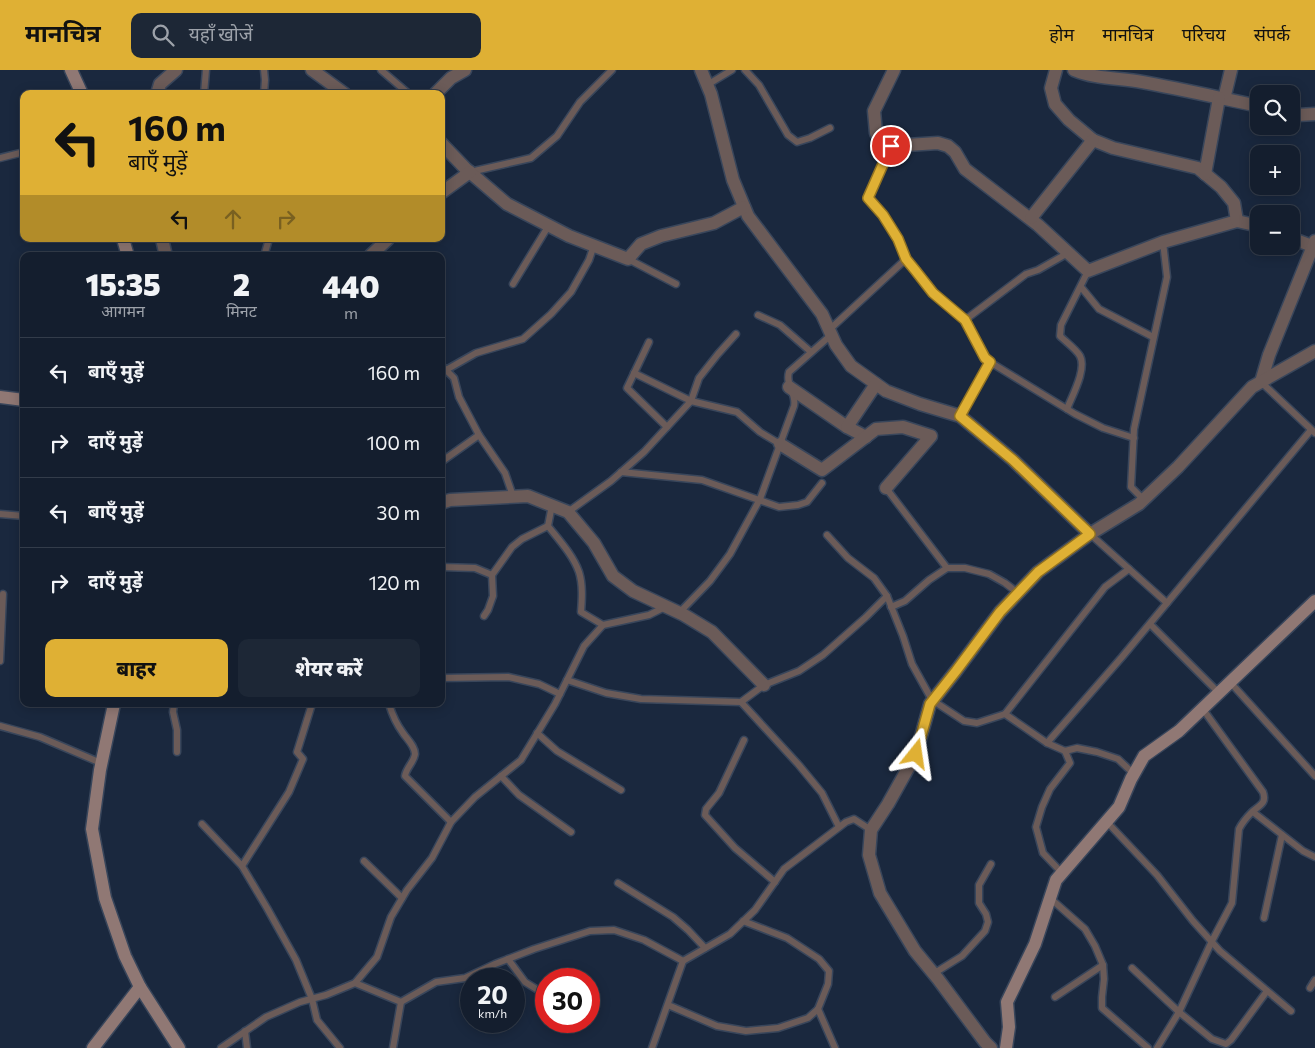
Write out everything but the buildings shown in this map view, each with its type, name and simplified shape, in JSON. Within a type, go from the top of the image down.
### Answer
[{"type":"street","points":[[71,70],[80,90]]},
{"type":"street","points":[[158,90],[160,84],[176,70]]},
{"type":"street","points":[[312,70],[340,90]]},
{"type":"street","points":[[439,90],[451,78],[465,70]]},
{"type":"street","points":[[701,70],[711,94],[733,180],[748,216],[822,314],[836,345],[851,366],[886,391],[960,416],[1013,460],[1090,534]]},
{"type":"street","points":[[894,70],[874,110],[876,133],[891,146],[938,143],[948,146],[966,169],[1030,218],[1088,271],[1163,242],[1237,222],[1250,224]]},
{"type":"street","points":[[1056,70],[1051,88],[1055,104],[1068,120],[1093,140],[1113,148],[1198,168],[1221,187],[1234,204],[1237,222]]},
{"type":"street","points":[[1074,70],[1085,75],[1155,85],[1250,104]]},
{"type":"street","points":[[1205,174],[1221,99],[1231,70]]},
{"type":"street","points":[[1300,115],[1315,114]]},
{"type":"street","points":[[1030,218],[1093,140]]},
{"type":"street","points":[[445,147],[507,204],[570,236],[628,258],[641,244],[661,236],[714,223],[744,207]]},
{"type":"street","points":[[445,191],[470,172]]},
{"type":"street","points":[[1261,382],[1270,354],[1314,244],[1300,240]]},
{"type":"street","points":[[376,252],[385,242]]},
{"type":"street","points":[[991,1048],[915,951],[880,893],[869,855],[871,830],[916,754],[932,700],[1000,612],[1038,572],[1090,534],[1144,500],[1178,467],[1252,386],[1315,351]]},
{"type":"street","points":[[847,427],[876,384]]},
{"type":"street","points":[[789,386],[847,427],[866,437]]},
{"type":"street","points":[[0,397],[20,400]]},
{"type":"street","points":[[780,444],[822,470],[876,429],[903,427],[931,436],[886,488]]},
{"type":"street","points":[[445,502],[528,496],[568,512],[594,543],[613,576],[633,591],[666,606],[712,632],[764,685]]},
{"type":"street","points":[[1006,1048],[1009,1027],[1007,1002],[1035,944],[1056,880],[1119,807],[1144,756],[1178,731],[1315,601]]},
{"type":"street","points":[[113,707],[102,763],[92,829],[105,898],[125,956],[140,987],[179,1048]]},
{"type":"street","points":[[92,1048],[140,987]]},
{"type":"lane","points":[[204,90],[206,70]]},
{"type":"lane","points":[[264,70],[264,90]]},
{"type":"lane","points":[[381,70],[404,90]]},
{"type":"lane","points":[[470,172],[531,158],[557,136],[580,102],[612,70]]},
{"type":"lane","points":[[707,85],[732,70]]},
{"type":"lane","points":[[745,70],[759,85],[788,135],[797,142],[830,128]]},
{"type":"lane","points":[[891,146],[868,198],[883,215],[898,239],[906,259],[933,293],[965,320],[985,358],[1067,409],[1103,428],[1134,438]]},
{"type":"lane","points":[[0,158],[20,153]]},
{"type":"lane","points":[[513,284],[549,225]]},
{"type":"lane","points":[[1144,500],[1131,487],[1134,429],[1167,277],[1163,242]]},
{"type":"lane","points":[[445,368],[476,354],[523,338],[551,314],[571,292],[589,260],[594,245]]},
{"type":"lane","points":[[965,320],[1026,274],[1038,270],[1069,253]]},
{"type":"lane","points":[[628,258],[676,284]]},
{"type":"lane","points":[[679,613],[710,581],[730,554],[760,499],[796,400],[789,386],[789,372],[906,259]]},
{"type":"lane","points":[[1067,409],[1082,368],[1080,355],[1060,336],[1060,330],[1088,271]]},
{"type":"lane","points":[[1081,287],[1100,309],[1154,337]]},
{"type":"lane","points":[[758,315],[780,325],[811,352]]},
{"type":"lane","points":[[568,512],[611,480],[644,452],[691,401],[699,378],[736,334]]},
{"type":"lane","points":[[649,342],[627,388],[667,427]]},
{"type":"lane","points":[[960,416],[990,362]]},
{"type":"lane","points":[[445,369],[454,378],[458,397],[478,435],[505,473],[513,496]]},
{"type":"lane","points":[[634,373],[691,401],[737,412],[760,432],[780,444]]},
{"type":"lane","points":[[1047,743],[1313,431],[1261,382]]},
{"type":"lane","points":[[445,459],[478,435]]},
{"type":"lane","points":[[621,472],[702,480],[779,507],[807,502],[822,483]]},
{"type":"lane","points":[[886,488],[947,568]]},
{"type":"lane","points":[[552,505],[548,526],[570,555],[579,573],[582,594],[581,612],[603,625]]},
{"type":"lane","points":[[0,514],[20,516]]},
{"type":"lane","points":[[484,616],[493,596],[492,575],[512,547],[522,539],[548,526]]},
{"type":"lane","points":[[1090,534],[1167,603]]},
{"type":"lane","points":[[827,535],[848,558],[874,578],[886,596],[904,636],[912,664],[932,700],[964,722],[977,723],[1005,714],[1105,587],[1128,569]]},
{"type":"lane","points":[[445,568],[475,568],[492,575]]},
{"type":"lane","points":[[891,607],[905,601],[929,580],[947,568],[965,568],[988,574],[1005,583],[1018,594]]},
{"type":"lane","points":[[0,661],[3,594]]},
{"type":"lane","points":[[567,680],[606,693],[641,699],[741,702],[764,685],[799,671],[823,655],[866,617],[886,596]]},
{"type":"lane","points":[[221,1048],[266,1017],[300,1002],[326,995],[355,983],[377,957],[391,917],[407,890],[432,858],[452,822],[475,797],[521,760],[560,694],[584,646],[603,625],[650,615],[666,606]]},
{"type":"lane","points":[[1150,624],[1218,693]]},
{"type":"lane","points":[[445,678],[508,678],[539,684],[560,694]]},
{"type":"lane","points":[[1230,682],[1315,776]]},
{"type":"lane","points":[[741,702],[787,751],[822,793],[839,827]]},
{"type":"lane","points":[[174,707],[173,712],[178,730],[177,752]]},
{"type":"lane","points":[[242,866],[289,792],[303,759],[297,752],[311,707]]},
{"type":"lane","points":[[390,707],[414,751],[415,756],[405,776],[452,822]]},
{"type":"lane","points":[[1157,1048],[1180,1012],[1212,941],[1232,903],[1239,829],[1252,812],[1264,802],[1265,798],[1263,792],[1202,708]]},
{"type":"lane","points":[[1005,714],[1047,743],[1065,751],[1077,748],[1118,759],[1134,774]]},
{"type":"lane","points":[[0,726],[40,737],[102,763]]},
{"type":"lane","points":[[536,733],[557,751],[621,790]]},
{"type":"lane","points":[[744,740],[719,793],[706,809],[705,815],[735,848],[775,882]]},
{"type":"lane","points":[[1062,872],[1043,853],[1036,827],[1050,789],[1070,763],[1065,751]]},
{"type":"lane","points":[[501,776],[519,795],[571,832]]},
{"type":"lane","points":[[1252,812],[1303,852],[1315,857]]},
{"type":"lane","points":[[652,1048],[683,961],[730,934],[756,910],[784,869],[846,822],[854,819],[871,830]]},
{"type":"lane","points":[[1107,822],[1157,875],[1193,921],[1220,951],[1291,1011]]},
{"type":"lane","points":[[202,824],[242,866],[296,960],[312,999],[317,1020],[340,1048]]},
{"type":"lane","points":[[1264,918],[1282,835]]},
{"type":"lane","points":[[364,860],[402,898]]},
{"type":"lane","points":[[933,974],[962,956],[985,931],[988,922],[986,914],[979,903],[980,885],[991,864]]},
{"type":"lane","points":[[618,883],[673,917],[705,948]]},
{"type":"lane","points":[[1050,898],[1085,929],[1095,946],[1103,965],[1102,1008],[1148,1048]]},
{"type":"lane","points":[[668,1005],[717,1026],[746,1031],[778,1028],[808,1018],[818,1009],[828,984],[829,971],[819,959],[787,938],[743,921]]},
{"type":"lane","points":[[401,1002],[436,982],[465,978],[534,949],[590,930],[614,930],[644,940],[683,961]]},
{"type":"lane","points":[[508,959],[525,982],[535,988]]},
{"type":"lane","points":[[1055,997],[1103,965]]},
{"type":"lane","points":[[1132,968],[1212,1039],[1226,1044],[1231,1040],[1267,991]]},
{"type":"lane","points":[[1310,988],[1315,980]]},
{"type":"lane","points":[[355,983],[401,1002]]},
{"type":"lane","points":[[393,1048],[401,1002]]},
{"type":"lane","points":[[818,1009],[835,1048]]},
{"type":"lane","points":[[245,1031],[247,1048]]},
{"type":"route","points":[[891,146],[868,198],[883,215],[898,239],[906,259],[933,293],[965,320],[985,358],[990,362],[960,416],[1013,460],[1090,534],[1038,572],[1000,612],[930,704],[916,754]]}]
